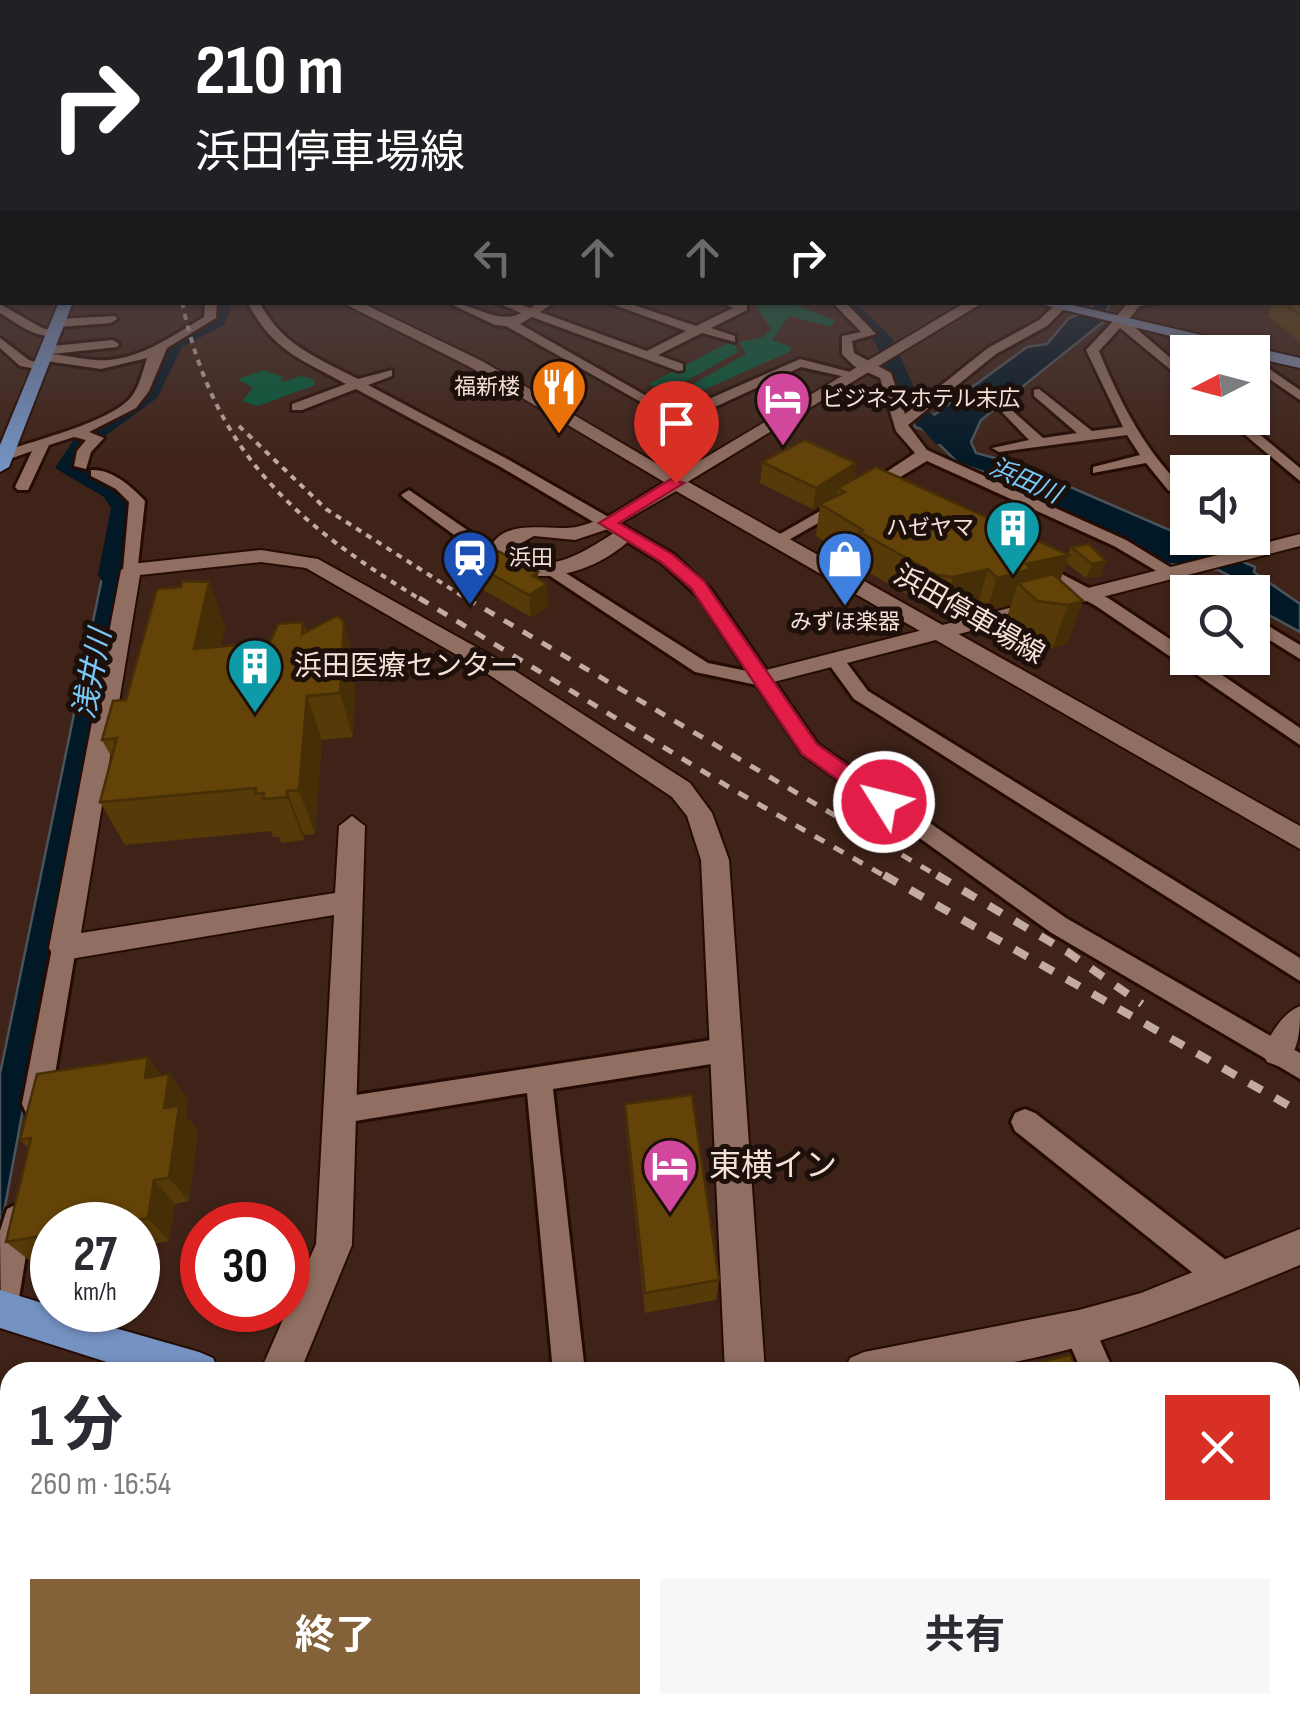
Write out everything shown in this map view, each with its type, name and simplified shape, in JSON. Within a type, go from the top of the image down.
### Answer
[{"type":"highway","points":[[2,462],[65,306]]},
{"type":"highway","points":[[1,1309],[168,1362]]},
{"type":"main road","points":[[1063,306],[1179,335]]},
{"type":"main road","points":[[1270,356],[1300,362]]},
{"type":"street","points":[[46,358],[101,366],[158,352],[210,318],[212,306]]},
{"type":"street","points":[[255,306],[274,336],[666,558],[698,584],[758,679],[810,749],[1058,926],[1289,1059],[1300,1020]]},
{"type":"street","name":"浜田停車場線","points":[[356,306],[476,364],[676,483],[1300,840]]},
{"type":"street","points":[[461,306],[499,322],[510,322],[640,401],[664,411],[696,408],[810,355],[876,362],[910,415],[921,458],[880,492],[779,540]]},
{"type":"street","points":[[511,306],[678,367]]},
{"type":"street","points":[[510,322],[540,306]]},
{"type":"street","points":[[624,306],[731,339]]},
{"type":"street","points":[[647,356],[742,306]]},
{"type":"street","points":[[842,306],[870,334],[844,342],[853,363],[876,362]]},
{"type":"street","points":[[556,574],[593,552],[617,528],[676,483],[970,306]]},
{"type":"street","points":[[910,415],[992,351],[1018,339],[1063,306]]},
{"type":"street","points":[[1132,306],[1092,350],[1113,398],[1170,478]]},
{"type":"street","points":[[0,308],[39,331],[110,319]]},
{"type":"street","points":[[1117,320],[1170,365]]},
{"type":"street","points":[[0,342],[24,363],[114,344]]},
{"type":"street","points":[[85,436],[136,400],[158,352]]},
{"type":"street","points":[[297,407],[388,373]]},
{"type":"street","points":[[1270,375],[1300,396]]},
{"type":"street","points":[[1039,393],[1088,436]]},
{"type":"street","points":[[1007,410],[1040,443]]},
{"type":"street","points":[[999,448],[1134,430]]},
{"type":"street","points":[[1252,435],[1300,476]]},
{"type":"street","points":[[2,462],[44,440],[97,438],[79,461],[88,470],[121,486],[137,501],[130,570],[32,1130]]},
{"type":"street","points":[[23,486],[44,440]]},
{"type":"street","points":[[922,452],[1120,543],[1176,575]]},
{"type":"street","points":[[1098,470],[1152,457]]},
{"type":"street","points":[[409,495],[467,537],[499,549]]},
{"type":"street","points":[[499,549],[532,530],[567,534],[617,528]]},
{"type":"street","points":[[567,534],[593,552]]},
{"type":"street","points":[[1270,544],[1300,540]]},
{"type":"street","points":[[499,549],[501,556],[534,572],[556,574],[702,668],[740,679],[758,679],[1171,572],[1223,555]]},
{"type":"street","points":[[130,570],[261,556],[311,563],[484,662],[665,776],[699,813],[710,836],[743,1362]]},
{"type":"street","points":[[1020,558],[1090,591],[1135,627],[1300,738]]},
{"type":"street","points":[[1270,633],[1300,653]]},
{"type":"street","points":[[834,659],[862,695],[1300,971]]},
{"type":"street","points":[[284,1362],[334,1245],[343,1110],[346,902],[352,826]]},
{"type":"street","points":[[64,948],[346,902]]},
{"type":"street","points":[[343,1110],[724,1050]]},
{"type":"street","points":[[538,1080],[568,1362]]},
{"type":"street","points":[[1024,1122],[1224,1278]]},
{"type":"street","points":[[1,1309],[22,1186]]},
{"type":"street","points":[[914,1362],[1078,1329],[1140,1312],[1300,1247]]},
{"type":"street","points":[[1078,1329],[1093,1362]]},
{"type":"green space","points":[[756,306],[798,306],[834,320],[831,327],[789,316],[772,340],[791,347],[789,352],[690,396],[679,392],[746,354],[739,342],[763,337],[771,329]]},
{"type":"green space","points":[[733,340],[738,352],[666,392],[649,384]]},
{"type":"green space","points":[[264,370],[284,377],[280,379],[284,382],[300,376],[313,379],[315,385],[258,406],[242,401],[253,388],[238,379]]},
{"type":"water","name":"浜田川","points":[[1092,306],[1109,306],[1103,322],[981,420],[971,442],[976,453],[1017,464],[1170,530],[1170,555],[1227,555],[1255,567],[1258,575],[1228,575],[1218,570],[1169,564],[1082,519],[1028,497],[1012,482],[958,463],[925,430],[915,427],[910,409],[913,405],[934,415],[1027,347],[1047,344],[1069,318]]},
{"type":"water","points":[[131,527],[0,1233],[0,1074],[112,529]]},
{"type":"water","points":[[1270,583],[1300,604],[1300,632],[1270,616]]},
{"type":"building","points":[[805,440],[856,463],[816,488],[762,462]]},
{"type":"building","points":[[876,467],[1069,555],[1026,564],[1031,569],[997,578],[988,569],[953,577],[937,575],[860,532],[863,530],[820,504],[845,492],[838,488]]},
{"type":"building","points":[[466,540],[484,550],[490,547],[538,572],[532,576],[547,584],[529,595],[448,550]]},
{"type":"building","points":[[1089,544],[1106,561],[1092,564],[1071,547]]},
{"type":"building","points":[[1053,574],[1083,601],[1068,605],[1037,601],[1018,583]]},
{"type":"building","points":[[182,581],[209,582],[194,649],[270,642],[278,624],[303,622],[302,634],[337,616],[344,621],[340,693],[307,696],[299,790],[287,791],[287,797],[263,799],[264,793],[255,794],[256,788],[100,802],[117,738],[102,740],[113,701],[126,700],[157,589],[181,587]]},
{"type":"building","points":[[148,1057],[145,1078],[169,1074],[164,1108],[179,1106],[169,1178],[154,1180],[151,1202],[30,1202],[30,1238],[6,1242],[31,1138],[20,1140],[37,1074]]},
{"type":"building","name":"東横イン","points":[[692,1095],[719,1280],[645,1293],[625,1104]]},
{"type":"building","points":[[1070,1355],[1073,1362],[1040,1362]]},
{"type":"waterway","name":"浅井川","points":[[111,575],[123,508],[113,492],[67,468],[84,441],[150,394],[174,344],[217,321],[221,306]]},
{"type":"waterway","points":[[848,306],[885,342],[911,405],[944,439]]},
{"type":"railway","points":[[183,306],[196,355],[215,402],[267,480],[336,543],[423,601]]},
{"type":"railway","points":[[239,426],[326,509],[470,601]]},
{"type":"railway","points":[[419,598],[732,789],[888,878]]},
{"type":"railway","points":[[466,598],[941,878]]},
{"type":"railway","points":[[884,875],[1300,1112]]},
{"type":"railway","points":[[937,875],[1069,953],[1142,1004]]},
{"type":"place","name":"福新楼","points":[[559,436]]},
{"type":"place","name":"ビジネスホテル末広","points":[[783,448]]},
{"type":"place","name":"ハゼヤマ","points":[[1013,577]]},
{"type":"place","name":"浜田","points":[[470,607]]},
{"type":"place","name":"みずほ楽器","points":[[845,608]]},
{"type":"place","name":"浜田医療センター","points":[[255,715]]},
{"type":"place","name":"東横イン","points":[[670,1215]]},
{"type":"route","points":[[676,483],[608,523],[638,539],[698,584],[758,679],[810,749],[884,802]]}]
